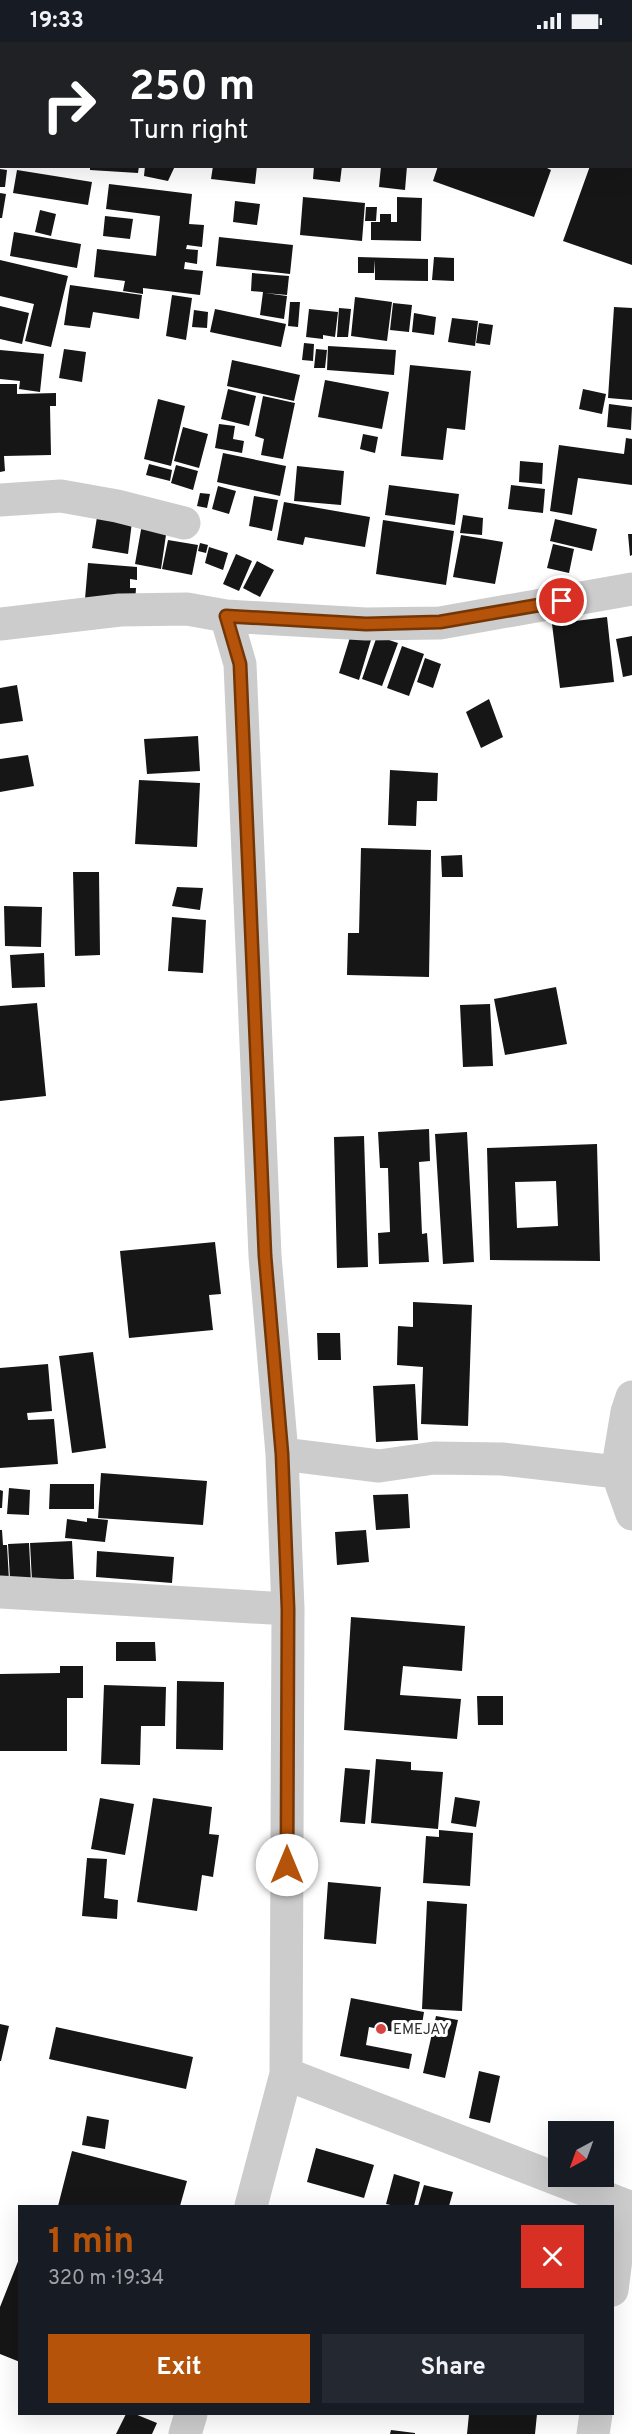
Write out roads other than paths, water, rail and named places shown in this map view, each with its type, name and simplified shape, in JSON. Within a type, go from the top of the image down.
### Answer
[{"type":"street","points":[[0,500],[61,496],[117,506],[184,523]]},
{"type":"street","points":[[0,624],[120,610],[187,609],[226,616],[366,624],[440,622],[632,589]]},
{"type":"street","points":[[226,616],[240,664],[265,1256],[282,1454],[288,1609],[286,2074],[250,2205]]},
{"type":"street","points":[[632,1397],[627,1412],[617,1472],[632,1515]]},
{"type":"street","points":[[282,1454],[379,1466],[434,1458],[502,1459],[617,1472]]},
{"type":"street","points":[[0,1592],[288,1609]]},
{"type":"street","points":[[286,2074],[628,2206],[614,2280]]},
{"type":"street","points":[[185,2434],[191,2415]]},
{"type":"street","points":[[593,2434],[596,2415]]},
{"type":"place","name":"EMEJAY","points":[[381,2029]]}]
